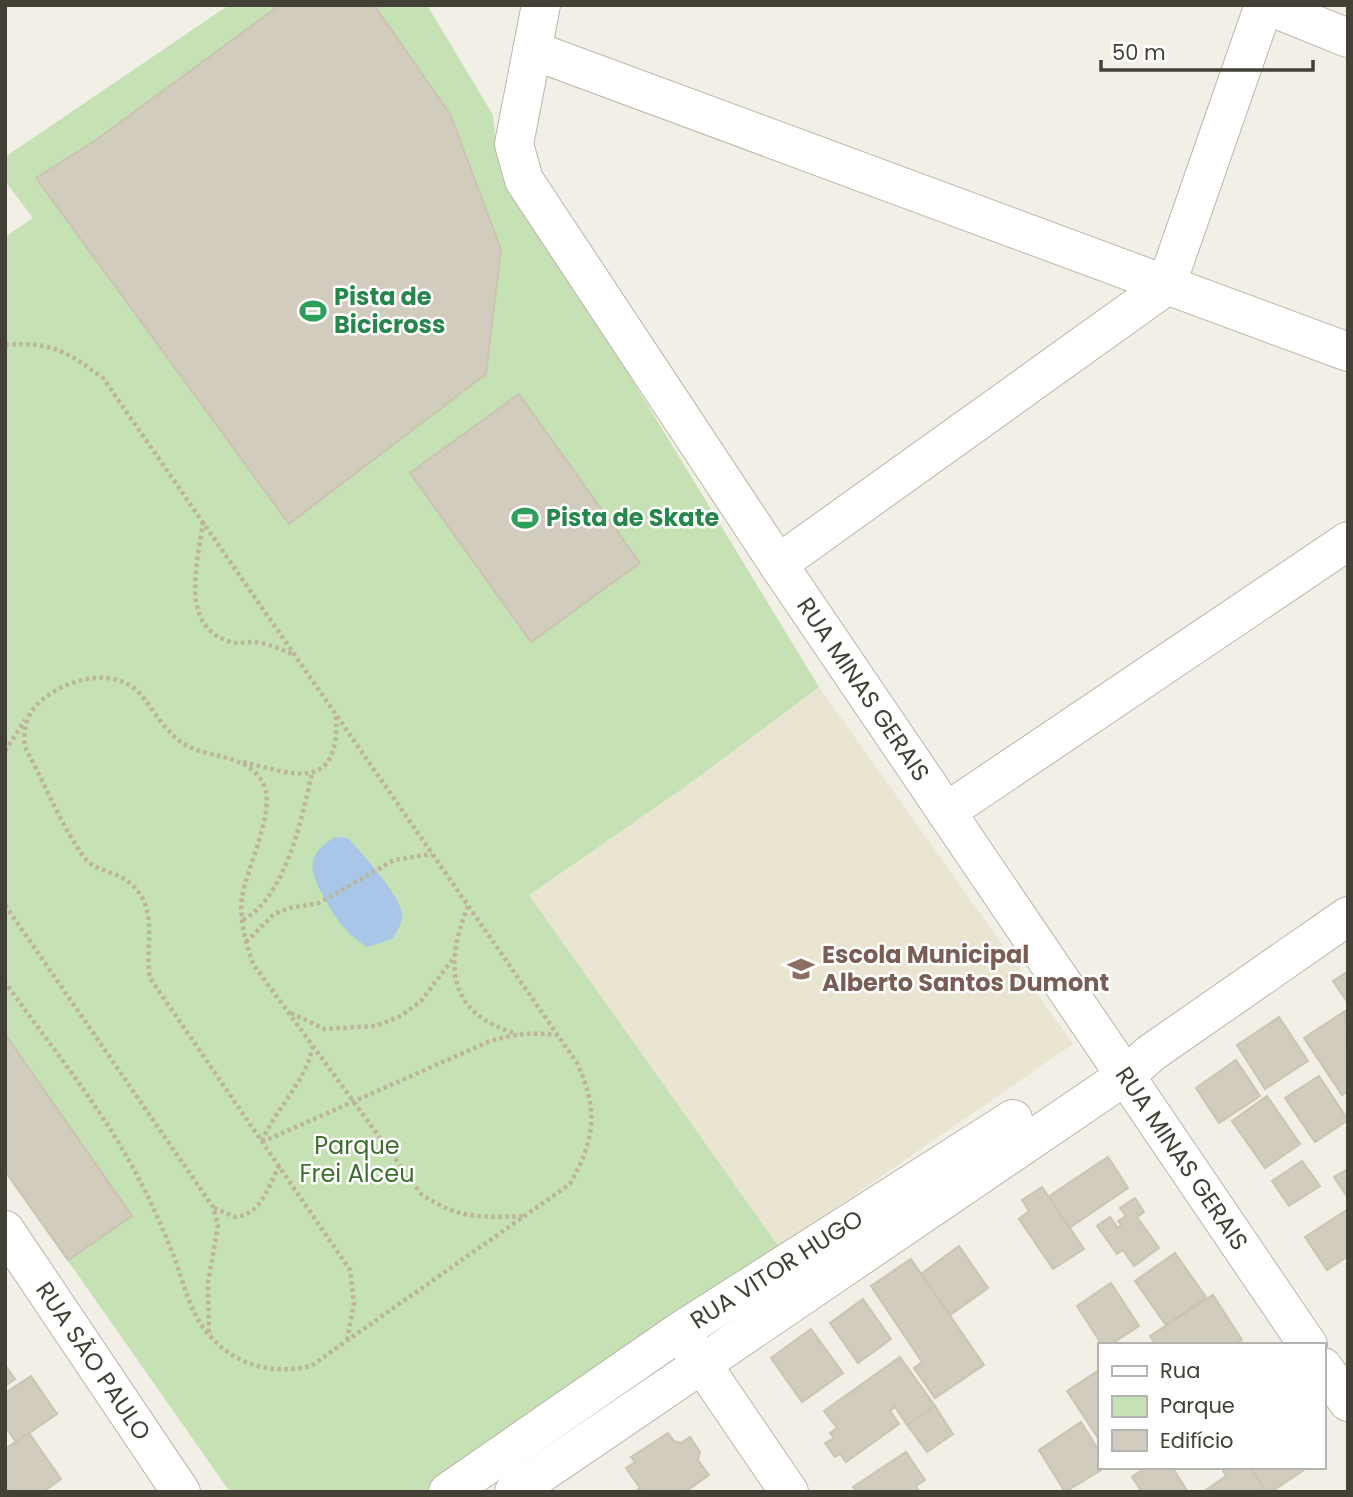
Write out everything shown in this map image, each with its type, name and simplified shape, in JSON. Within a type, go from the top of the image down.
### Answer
[{"type":"street","name":"RUA MINAS GERAIS","points":[[541,5],[514,144],[524,180],[946,812],[1130,1062],[1307,1343]]},
{"type":"street","points":[[778,564],[1166,286],[1265,5],[1348,38]]},
{"type":"street","points":[[532,50],[1348,352]]},
{"type":"street","points":[[946,812],[1348,541]]},
{"type":"street","name":"RUA VITOR HUGO","points":[[448,1492],[690,1347],[1130,1062],[1348,916]]},
{"type":"street","name":"RUA SÃO PAULO","points":[[5,1230],[181,1492]]},
{"type":"street","points":[[690,1347],[789,1492]]},
{"type":"street","name":"RUA VITOR HUGO","points":[[514,1492],[690,1347]]},
{"type":"street","points":[[1325,1370],[1348,1402]]},
{"type":"path","points":[[5,345],[25,343],[65,351],[103,378],[558,1035],[588,1087],[593,1118],[587,1154],[570,1184],[311,1366],[287,1372],[262,1369],[233,1357],[209,1335],[192,1309],[173,1254],[125,1153],[5,982]]},
{"type":"path","points":[[203,522],[196,601],[199,617],[206,629],[234,643],[266,643],[295,656]]},
{"type":"path","points":[[5,751],[29,713],[41,700],[72,682],[88,678],[120,681],[140,693],[164,725],[183,743],[282,774],[312,773],[322,767],[336,746],[336,715]]},
{"type":"path","points":[[29,713],[23,730],[25,747],[85,859],[129,880],[146,906],[150,935],[150,978],[350,1270],[354,1285],[353,1319],[347,1341]]},
{"type":"path","points":[[235,760],[257,775],[265,790],[265,809],[242,898],[245,942],[253,964],[421,1194],[444,1209],[465,1216],[525,1216]]},
{"type":"path","points":[[243,920],[265,902],[283,867],[300,825],[312,773]]},
{"type":"path","points":[[245,942],[274,914],[319,903],[381,865],[432,854]]},
{"type":"path","points":[[5,905],[213,1207],[218,1225],[208,1283],[209,1335]]},
{"type":"path","points":[[468,906],[452,960],[453,977],[471,1007],[496,1027],[521,1035]]},
{"type":"path","points":[[287,1011],[325,1029],[375,1026],[401,1016],[421,1001],[452,960]]},
{"type":"path","points":[[262,1142],[488,1042],[521,1035],[558,1035]]},
{"type":"path","points":[[262,1142],[272,1120],[303,1078],[313,1046]]},
{"type":"path","points":[[213,1207],[235,1217],[244,1216],[259,1204],[279,1166]]},
{"type":"shaded area","name":"Escola Municipal Alberto Santos Dumont","points":[[819,687],[1073,1044],[779,1247],[528,894]]},
{"type":"green space","name":"Parque Frei Alceu","points":[[229,5],[280,5],[96,140],[36,178],[289,524],[486,373],[501,249],[450,114],[374,5],[427,5],[493,115],[498,159],[819,687],[682,789],[529,895],[779,1247],[427,1492],[230,1492],[5,1171],[5,237],[33,218],[5,181],[5,157]]},
{"type":"water","points":[[335,837],[348,838],[397,900],[402,917],[392,939],[367,947],[347,931],[328,905],[315,879],[313,864],[319,850]]},
{"type":"building","name":"Pista de Bicicross","points":[[280,5],[374,5],[450,114],[501,249],[486,374],[289,524],[36,178],[96,140]]},
{"type":"building","name":"Pista de Skate","points":[[519,394],[640,563],[531,642],[410,473]]},
{"type":"building","points":[[1348,971],[1348,1003],[1333,981]]},
{"type":"building","points":[[1345,1011],[1348,1091],[1342,1095],[1304,1038]]},
{"type":"building","points":[[1279,1017],[1308,1061],[1265,1089],[1237,1045]]},
{"type":"building","points":[[5,1034],[132,1216],[68,1260],[5,1171]]},
{"type":"building","points":[[1236,1060],[1260,1096],[1219,1123],[1196,1088]]},
{"type":"building","points":[[1319,1076],[1348,1120],[1315,1142],[1285,1098]]},
{"type":"building","points":[[1267,1096],[1300,1144],[1265,1168],[1232,1121]]},
{"type":"building","points":[[1108,1157],[1128,1188],[1069,1228],[1048,1197]]},
{"type":"building","points":[[1302,1161],[1320,1186],[1289,1206],[1272,1181]]},
{"type":"building","points":[[1348,1169],[1348,1198],[1334,1177]]},
{"type":"building","points":[[1042,1187],[1084,1249],[1053,1269],[1019,1219],[1029,1211],[1022,1200]]},
{"type":"building","points":[[1135,1198],[1144,1212],[1137,1217],[1159,1248],[1134,1266],[1123,1250],[1117,1254],[1097,1226],[1110,1217],[1118,1228],[1121,1225],[1118,1221],[1126,1216],[1120,1208]]},
{"type":"building","points":[[1348,1209],[1348,1256],[1327,1270],[1305,1237]]},
{"type":"building","points":[[959,1246],[988,1288],[950,1315],[921,1274]]},
{"type":"building","points":[[1175,1253],[1206,1297],[1166,1325],[1135,1281]]},
{"type":"building","points":[[911,1259],[984,1365],[935,1398],[914,1368],[922,1362],[871,1286]]},
{"type":"building","points":[[1111,1283],[1139,1326],[1113,1343],[1101,1343],[1077,1306]]},
{"type":"building","points":[[1213,1295],[1242,1340],[1237,1343],[1155,1343],[1150,1336]]},
{"type":"building","points":[[863,1299],[891,1339],[858,1363],[830,1323]]},
{"type":"building","points":[[811,1329],[843,1373],[802,1402],[771,1358]]},
{"type":"building","points":[[900,1357],[935,1406],[907,1425],[895,1407],[890,1411],[899,1424],[846,1462],[840,1454],[835,1457],[825,1443],[834,1438],[830,1433],[837,1428],[824,1411]]},
{"type":"building","points":[[5,1365],[15,1379],[5,1386]]},
{"type":"building","points":[[1098,1371],[1098,1438],[1067,1391]]},
{"type":"building","points":[[31,1376],[57,1414],[16,1442],[5,1426],[5,1393]]},
{"type":"building","points":[[935,1406],[953,1434],[927,1452],[907,1425]]},
{"type":"building","points":[[1081,1422],[1098,1449],[1098,1469],[1103,1469],[1065,1492],[1039,1450]]},
{"type":"building","points":[[29,1433],[61,1479],[43,1492],[10,1492],[5,1485],[5,1449]]},
{"type":"building","points":[[668,1433],[674,1441],[681,1443],[690,1437],[700,1452],[698,1460],[709,1475],[685,1492],[634,1492],[640,1488],[626,1468],[635,1462],[631,1457]]},
{"type":"building","points":[[906,1452],[925,1480],[916,1486],[919,1492],[856,1492],[853,1487]]},
{"type":"building","points":[[1143,1469],[1173,1469],[1188,1492],[1142,1492],[1132,1477]]},
{"type":"building","points":[[1222,1469],[1251,1469],[1266,1492],[1203,1492],[1226,1476]]},
{"type":"building","points":[[1251,1469],[1305,1469],[1271,1492],[1266,1492]]},
{"type":"place","name":"Pista de Bicicross","points":[[313,311]]},
{"type":"place","name":"Pista de Skate","points":[[525,518]]},
{"type":"place","name":"Escola Municipal Alberto Santos Dumont","points":[[801,969]]}]
